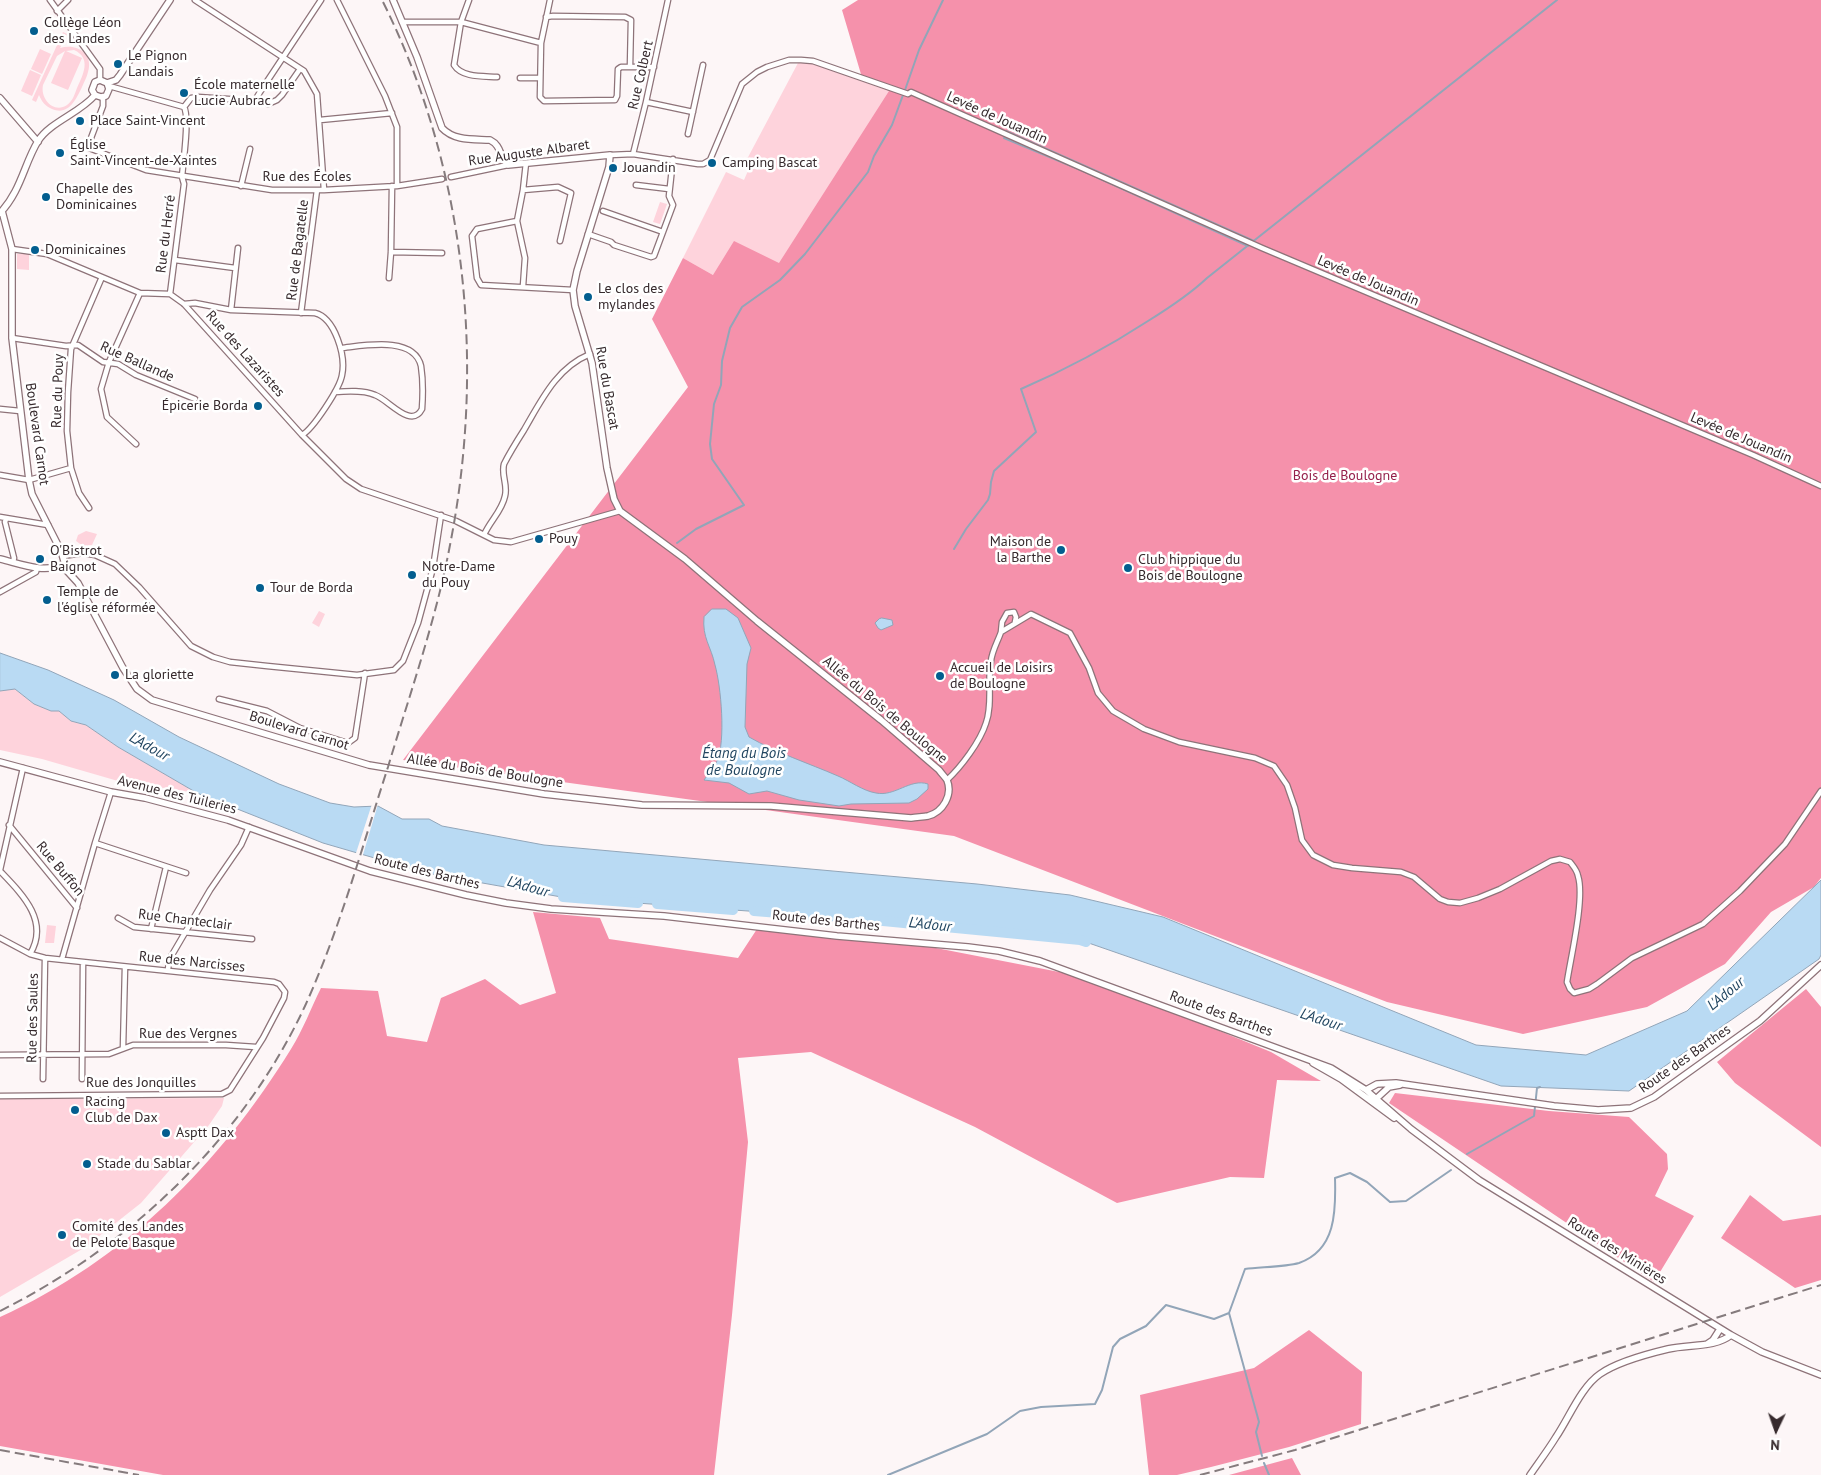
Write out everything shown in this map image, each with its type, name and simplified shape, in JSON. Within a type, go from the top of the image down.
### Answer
[{"type":"street","points":[[50,0],[100,69],[100,80]]},
{"type":"street","points":[[57,11],[68,0]]},
{"type":"street","points":[[108,85],[120,76],[170,0]]},
{"type":"street","points":[[195,0],[304,71],[318,94],[324,190]]},
{"type":"street","points":[[258,101],[258,97],[320,0]]},
{"type":"street","points":[[337,0],[392,114],[398,136],[389,278]]},
{"type":"street","points":[[393,0],[417,57],[442,128],[454,137],[495,142],[508,166]]},
{"type":"street","points":[[469,0],[461,22],[454,63],[455,67],[459,72],[474,76],[497,77]]},
{"type":"street","points":[[550,0],[541,43],[540,97],[544,101],[615,100],[617,96],[618,68],[654,67]]},
{"type":"street","name":"Rue Colbert","points":[[633,154],[668,0]]},
{"type":"street","points":[[546,17],[625,17],[631,20],[630,67]]},
{"type":"street","points":[[402,22],[461,22],[541,43]]},
{"type":"street","name":"Levée de Jouandin","points":[[673,160],[698,164],[707,163],[710,160],[742,84],[757,72],[789,60],[812,61],[908,94],[911,92],[1252,244],[1821,486]]},
{"type":"street","points":[[688,134],[703,65]]},
{"type":"street","points":[[100,80],[108,85],[184,108],[191,98],[198,97],[258,101],[268,104],[277,100],[300,68]]},
{"type":"street","points":[[520,78],[540,78]]},
{"type":"street","points":[[100,80],[93,84],[92,90],[95,95],[103,97],[109,92],[108,85]]},
{"type":"street","points":[[1,212],[20,184],[38,142],[55,126],[84,106],[95,95]]},
{"type":"street","name":"Rue des Écoles","points":[[103,97],[103,106],[88,146],[146,170],[272,190],[324,190],[394,186],[442,179]]},
{"type":"street","points":[[0,98],[38,142]]},
{"type":"street","points":[[646,102],[693,112]]},
{"type":"street","name":"Rue du Herré","points":[[170,294],[184,184],[182,177],[186,110],[184,108]]},
{"type":"street","points":[[320,120],[392,114]]},
{"type":"street","points":[[241,186],[250,149]]},
{"type":"street","points":[[588,234],[651,257],[656,254],[673,205],[669,196],[669,188],[673,160],[633,154],[610,155]]},
{"type":"street","name":"Rue Auguste Albaret","points":[[451,177],[526,163],[610,155]]},
{"type":"street","name":"Rue du Bascat","points":[[610,155],[609,167],[573,290],[575,306],[590,354],[607,468],[614,499],[620,511]]},
{"type":"street","points":[[523,286],[525,258],[517,221],[526,163]]},
{"type":"street","points":[[636,185],[669,188]]},
{"type":"street","points":[[523,190],[558,187],[571,193],[560,241]]},
{"type":"street","name":"Rue de Bagatelle","points":[[301,313],[317,190]]},
{"type":"street","name":"Boulevard Carnot","points":[[1,212],[12,249],[12,338],[32,494],[63,556],[67,571],[78,583],[122,668],[137,690],[152,700],[369,765]]},
{"type":"street","points":[[603,212],[663,232]]},
{"type":"street","points":[[517,221],[477,229],[472,236],[477,278],[481,285],[573,290]]},
{"type":"street","points":[[231,310],[238,248]]},
{"type":"street","points":[[12,249],[47,254],[140,293],[170,294]]},
{"type":"street","points":[[391,252],[442,253]]},
{"type":"street","points":[[174,260],[235,268]]},
{"type":"street","name":"Rue du Pouy","points":[[89,508],[79,493],[71,468],[67,431],[68,392],[72,345],[102,277]]},
{"type":"street","points":[[136,444],[110,420],[105,412],[101,388],[109,362],[140,293]]},
{"type":"street","name":"Rue des Lazaristes","points":[[170,294],[184,304],[337,471],[360,488],[441,515]]},
{"type":"street","points":[[184,304],[195,303],[231,310],[314,313],[324,317],[334,330],[343,362],[343,374],[335,392],[309,430],[302,435]]},
{"type":"street","name":"Rue Ballande","points":[[12,338],[60,345],[78,345],[99,360],[118,364],[136,375],[194,399]]},
{"type":"street","points":[[335,392],[378,395],[404,415],[416,415],[422,409],[421,366],[410,352],[394,344],[385,343],[340,348]]},
{"type":"street","points":[[484,535],[506,493],[504,464],[541,399],[548,388],[576,361],[590,354]]},
{"type":"street","points":[[0,409],[20,411]]},
{"type":"street","points":[[0,475],[30,480],[71,468]]},
{"type":"street","points":[[63,556],[83,553],[95,555],[115,564],[139,586],[192,646],[213,657],[230,662],[357,674],[394,670],[403,661],[418,622],[433,568],[441,515],[494,540],[511,542],[620,511]]},
{"type":"street","name":"Allée du Bois de Boulogne","points":[[369,765],[544,794],[642,805],[771,806],[911,818],[928,816],[939,811],[946,802],[948,791],[946,780],[939,770],[887,725],[757,621],[686,559],[620,511]]},
{"type":"street","points":[[0,517],[48,525]]},
{"type":"street","points":[[6,518],[5,522],[14,558],[13,562]]},
{"type":"street","points":[[0,559],[49,569],[64,564]]},
{"type":"street","points":[[0,592],[36,572],[37,568]]},
{"type":"street","points":[[946,780],[956,771],[986,724],[990,661],[1007,612],[1014,612],[1015,622]]},
{"type":"street","points":[[1001,632],[1031,614],[1070,633],[1088,668],[1098,693],[1113,711],[1144,729],[1179,742],[1255,758],[1274,766],[1287,785],[1295,808],[1302,840],[1313,855],[1333,865],[1401,872],[1414,877],[1440,899],[1460,903],[1500,889],[1551,861],[1560,859],[1570,862],[1579,877],[1580,893],[1567,982],[1574,993],[1598,984],[1632,958],[1703,924],[1740,891],[1785,844],[1821,791]]},
{"type":"street","points":[[219,698],[266,712],[300,728],[348,743],[352,742],[355,738],[365,673]]},
{"type":"street","name":"Avenue des Tuileries","points":[[0,762],[111,792],[171,804],[249,827],[364,869]]},
{"type":"street","points":[[23,768],[0,870],[34,912],[38,923],[38,933],[30,954]]},
{"type":"street","points":[[77,908],[111,792]]},
{"type":"street","name":"Rue Buffon","points":[[10,825],[77,908],[62,959]]},
{"type":"street","points":[[168,970],[169,960],[210,890],[241,845],[249,827]]},
{"type":"street","points":[[95,843],[186,873]]},
{"type":"street","points":[[151,929],[166,867]]},
{"type":"street","name":"Route des Barthes","points":[[364,869],[466,895],[542,908],[664,916],[837,936],[999,951],[1040,961],[1331,1068],[1365,1092]]},
{"type":"street","name":"Rue Chanteclair","points":[[118,918],[134,927],[252,939]]},
{"type":"street","name":"Rue des Narcisses","points":[[0,938],[30,954],[45,958],[168,970],[280,984],[285,992],[284,998],[256,1047]]},
{"type":"street","name":"Rue des Saules","points":[[43,1079],[45,958]]},
{"type":"street","points":[[82,1079],[83,963]]},
{"type":"street","name":"Route des Barthes","points":[[1402,1085],[1554,1106],[1612,1110],[1631,1108],[1648,1101],[1760,1021],[1821,966]]},
{"type":"street","points":[[123,1048],[125,967]]},
{"type":"street","name":"Rue des Vergnes","points":[[0,1055],[109,1054],[133,1045],[226,1045],[256,1047]]},
{"type":"street","name":"Rue des Jonquilles","points":[[0,1096],[222,1094],[230,1090],[256,1047]]},
{"type":"street","name":"Route des Barthes","points":[[1302,1057],[1365,1092]]},
{"type":"street","points":[[1365,1092],[1378,1084],[1396,1083],[1402,1085]]},
{"type":"street","points":[[1377,1098],[1389,1088],[1402,1085]]},
{"type":"street","name":"Route des Minières","points":[[1365,1092],[1377,1098],[1411,1129]]},
{"type":"street","name":"Route des Minières","points":[[1365,1092],[1479,1180],[1720,1329],[1762,1352],[1821,1374]]},
{"type":"street","points":[[1707,1344],[1713,1340],[1720,1329]]},
{"type":"street","points":[[1530,1475],[1557,1437],[1588,1384],[1599,1375],[1619,1364],[1664,1350],[1681,1346],[1718,1343],[1731,1335]]},
{"type":"shaded area","points":[[63,32],[67,34],[60,48],[77,48],[86,55],[88,60],[88,72],[82,87],[71,105],[63,110],[58,111],[47,107],[39,95],[36,102],[32,100]],"holes":[[[74,50],[83,57],[85,67],[74,97],[67,105],[62,107],[57,108],[49,104],[44,95],[43,85],[57,56],[65,51],[51,83],[68,90],[82,58],[66,51]]]},
{"type":"shaded area","points":[[40,49],[51,54],[42,74],[31,69]]},
{"type":"shaded area","points":[[798,63],[812,63],[900,95],[790,268],[713,275],[683,258],[726,172],[744,180],[751,164],[746,161]]},
{"type":"shaded area","points":[[30,70],[41,75],[32,96],[21,91]]},
{"type":"shaded area","points":[[660,202],[667,204],[660,224],[653,222]]},
{"type":"shaded area","points":[[17,254],[29,254],[29,270],[17,269]]},
{"type":"shaded area","points":[[86,531],[97,534],[92,545],[83,546],[76,541],[78,535]]},
{"type":"shaded area","points":[[319,611],[325,614],[319,627],[312,623]]},
{"type":"shaded area","points":[[15,689],[34,704],[51,711],[59,711],[71,721],[86,725],[118,747],[197,793],[118,781],[42,759],[0,750],[0,691]]},
{"type":"shaded area","points":[[47,925],[56,926],[54,943],[45,943]]},
{"type":"shaded area","name":"Stade du Sablar","points":[[224,1098],[222,1106],[209,1125],[141,1203],[84,1248],[0,1297],[0,1099]]},
{"type":"green space","name":"Bois de Boulogne","points":[[858,0],[1821,0],[1821,878],[1814,887],[1771,912],[1725,964],[1647,1007],[1523,1034],[1387,1002],[954,836],[403,760],[688,387],[652,319],[683,258],[713,275],[734,241],[779,263],[889,91],[863,81],[842,10]]},
{"type":"green space","points":[[533,912],[600,918],[609,939],[738,958],[757,929],[895,940],[1090,978],[1271,1052],[1321,1081],[1277,1080],[1264,1178],[1230,1177],[1117,1203],[975,1127],[811,1052],[738,1058],[748,1142],[732,1315],[714,1475],[163,1475],[0,1446],[0,1317],[45,1294],[88,1268],[128,1238],[200,1170],[233,1132],[263,1091],[295,1042],[321,988],[378,991],[387,1036],[427,1042],[441,998],[485,979],[520,1005],[556,993]]},
{"type":"green space","points":[[1806,989],[1821,1007],[1821,1147],[1735,1083],[1717,1062]]},
{"type":"green space","points":[[1395,1093],[1549,1111],[1629,1117],[1667,1154],[1668,1169],[1655,1196],[1694,1216],[1654,1282],[1389,1103]]},
{"type":"green space","points":[[1750,1195],[1783,1221],[1821,1215],[1821,1280],[1795,1288],[1721,1238]]},
{"type":"green space","points":[[1309,1330],[1362,1372],[1361,1424],[1289,1447],[1211,1467],[1177,1475],[1149,1475],[1140,1395],[1254,1368]]},
{"type":"green space","points":[[1292,1458],[1301,1475],[1229,1475]]},
{"type":"water","name":"Étang du Bois de Boulogne","points":[[712,609],[726,609],[738,618],[751,648],[747,664],[745,727],[749,737],[871,792],[883,794],[915,783],[928,784],[928,789],[917,799],[909,803],[839,806],[799,800],[767,791],[749,794],[729,783],[704,780],[717,761],[720,752],[722,727],[717,674],[704,624],[704,617]]},
{"type":"water","points":[[882,618],[892,620],[893,625],[881,630],[875,623]]},
{"type":"water","points":[[0,653],[48,670],[114,700],[179,737],[279,784],[330,803],[354,807],[378,806],[402,819],[429,819],[442,826],[544,845],[977,884],[1070,895],[1163,917],[1476,1045],[1586,1055],[1687,1011],[1821,880],[1821,955],[1819,959],[1629,1091],[1501,1086],[1080,940],[887,921],[567,898],[426,873],[323,843],[197,793],[118,747],[86,725],[71,721],[59,711],[51,711],[34,704],[15,689],[0,691]]},
{"type":"pier","points":[[372,804],[378,804],[362,858],[355,856]]},
{"type":"waterway","points":[[905,90],[919,50],[943,0]]},
{"type":"waterway","points":[[954,549],[966,529],[988,500],[994,471],[1036,432],[1021,389],[1086,358],[1133,331],[1179,301],[1557,0]]},
{"type":"waterway","points":[[677,543],[696,529],[744,505],[712,459],[710,444],[714,404],[721,385],[722,361],[730,328],[742,307],[780,280],[805,254],[868,172],[874,156],[892,125],[903,95]]},
{"type":"waterway","points":[[1006,131],[1254,241]]},
{"type":"waterway","points":[[1004,138],[1083,171],[1248,246]]},
{"type":"waterway","name":"L'Adour","points":[[563,897],[638,903]]},
{"type":"waterway","name":"L'Adour","points":[[657,904],[733,910]]},
{"type":"waterway","name":"L'Adour","points":[[754,911],[830,917]]},
{"type":"waterway","name":"L'Adour","points":[[852,918],[1086,942]]},
{"type":"waterway","points":[[1467,1154],[1534,1116],[1537,1088],[1540,1087]]},
{"type":"waterway","points":[[888,1475],[987,1434],[1020,1411],[1041,1407],[1095,1404],[1102,1390],[1113,1347],[1120,1339],[1146,1326],[1166,1305],[1214,1319],[1229,1313],[1245,1269],[1299,1263],[1311,1257],[1320,1249],[1327,1239],[1334,1216],[1335,1178],[1350,1173],[1367,1182],[1390,1202],[1406,1201],[1451,1170]]},
{"type":"waterway","points":[[1229,1313],[1259,1422],[1256,1432],[1262,1456]]},
{"type":"waterway","points":[[1264,1463],[1269,1475]]},
{"type":"railway","points":[[0,1311],[48,1285],[94,1255],[137,1221],[178,1184],[216,1144],[249,1101],[279,1055],[318,977],[340,918],[422,656],[438,601],[450,545],[461,476],[466,406],[466,336],[461,266],[450,198],[433,130],[411,64],[382,0]]},
{"type":"railway","points":[[1200,1475],[1295,1450],[1821,1285]]},
{"type":"railway","points":[[0,1450],[139,1475]]},
{"type":"place","name":"Collège Léon des Landes","points":[[34,31]]},
{"type":"place","name":"Le Pignon Landais","points":[[118,64]]},
{"type":"place","name":"École maternelle Lucie Aubrac","points":[[184,93]]},
{"type":"place","name":"Place Saint-Vincent","points":[[80,121]]},
{"type":"place","name":"Église Saint-Vincent-de-Xaintes","points":[[60,153]]},
{"type":"place","name":"Camping Bascat","points":[[712,163]]},
{"type":"place","name":"Jouandin","points":[[613,168]]},
{"type":"place","name":"Chapelle des Dominicaines","points":[[46,197]]},
{"type":"place","name":"Dominicaines","points":[[35,250]]},
{"type":"place","name":"Le clos des mylandes","points":[[588,297]]},
{"type":"place","name":"Épicerie Borda","points":[[258,406]]},
{"type":"place","name":"Pouy","points":[[539,539]]},
{"type":"place","name":"Maison de la Barthe","points":[[1061,550]]},
{"type":"place","name":"O'Bistrot Baignot","points":[[40,559]]},
{"type":"place","name":"Club hippique du Bois de Boulogne","points":[[1128,568]]},
{"type":"place","name":"Notre-Dame du Pouy","points":[[412,575]]},
{"type":"place","name":"Tour de Borda","points":[[260,588]]},
{"type":"place","name":"Temple de l'église réformée","points":[[47,600]]},
{"type":"place","name":"La gloriette","points":[[115,675]]},
{"type":"place","name":"Accueil de Loisirs de Boulogne","points":[[940,676]]},
{"type":"place","name":"Racing Club de Dax","points":[[75,1110]]},
{"type":"place","name":"Asptt Dax","points":[[166,1133]]},
{"type":"place","name":"Stade du Sablar","points":[[87,1164]]},
{"type":"place","name":"Comité des Landes de Pelote Basque","points":[[62,1235]]}]
